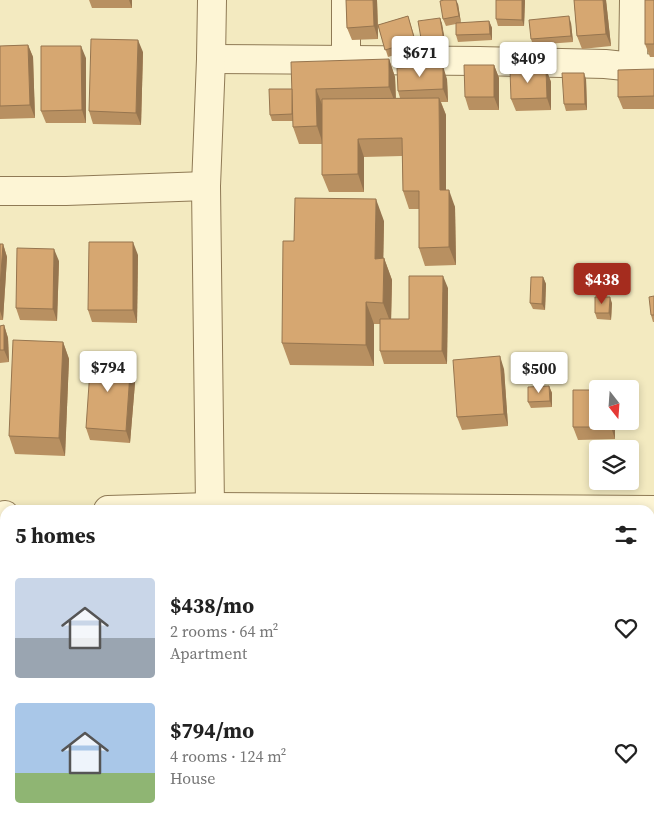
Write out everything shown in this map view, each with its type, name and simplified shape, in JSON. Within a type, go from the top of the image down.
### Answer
[{"type":"street","points":[[210,505],[206,186],[212,0]]},
{"type":"street","points":[[346,0],[346,61]]},
{"type":"street","points":[[211,59],[479,61],[605,64],[644,68],[634,0]]},
{"type":"street","points":[[0,191],[66,191],[206,186]]},
{"type":"building","points":[[346,0],[373,0],[374,26],[347,28]]},
{"type":"building","points":[[456,0],[459,16],[443,19],[440,1]]},
{"type":"building","points":[[496,0],[522,0],[522,20],[496,19]]},
{"type":"building","points":[[574,0],[603,0],[606,34],[577,36]]},
{"type":"building","points":[[645,0],[654,0],[654,44],[645,44]]},
{"type":"building","points":[[408,16],[415,41],[385,50],[378,25]]},
{"type":"building","points":[[569,16],[571,36],[531,39],[529,20]]},
{"type":"building","points":[[440,18],[444,41],[422,44],[418,21]]},
{"type":"building","points":[[489,21],[490,34],[456,35],[456,23]]},
{"type":"building","points":[[91,39],[138,40],[136,113],[89,111]]},
{"type":"building","points":[[28,45],[30,105],[0,106],[0,46]]},
{"type":"building","points":[[41,46],[81,46],[82,110],[41,111]]},
{"type":"building","points":[[389,59],[389,87],[316,89],[317,126],[293,127],[291,62]]},
{"type":"building","points":[[464,65],[494,65],[494,97],[465,97]]},
{"type":"building","points":[[443,66],[443,89],[398,91],[397,68]]},
{"type":"building","points":[[546,69],[547,98],[511,99],[510,70]]},
{"type":"building","points":[[654,69],[654,96],[618,97],[618,70]]},
{"type":"building","points":[[562,73],[584,73],[585,104],[564,104]]},
{"type":"building","points":[[269,89],[292,89],[292,114],[270,115]]},
{"type":"building","points":[[439,98],[440,190],[449,190],[449,247],[419,248],[419,191],[403,191],[402,138],[358,139],[358,174],[322,175],[322,99]]},
{"type":"building","points":[[295,198],[376,199],[375,259],[384,258],[383,303],[366,302],[366,345],[282,343],[283,241],[294,241]]},
{"type":"building","points":[[89,242],[133,242],[133,310],[88,310]]},
{"type":"building","points":[[0,244],[3,244],[0,288]]},
{"type":"building","points":[[17,248],[54,249],[53,309],[16,308]]},
{"type":"building","points":[[409,276],[443,276],[442,351],[380,351],[380,319],[409,319]]},
{"type":"building","points":[[531,277],[543,277],[542,304],[530,303]]},
{"type":"building","points":[[654,296],[654,315],[651,315],[649,297]]},
{"type":"building","points":[[595,297],[610,297],[609,313],[595,313]]},
{"type":"building","points":[[4,325],[4,350],[0,350],[0,326]]},
{"type":"building","points":[[13,340],[63,342],[59,438],[9,436]]},
{"type":"building","points":[[91,355],[131,358],[126,431],[86,428]]},
{"type":"building","points":[[500,356],[504,414],[457,417],[453,360]]},
{"type":"building","points":[[549,386],[550,401],[528,402],[528,387]]},
{"type":"building","points":[[573,390],[589,390],[589,427],[573,427]]}]
